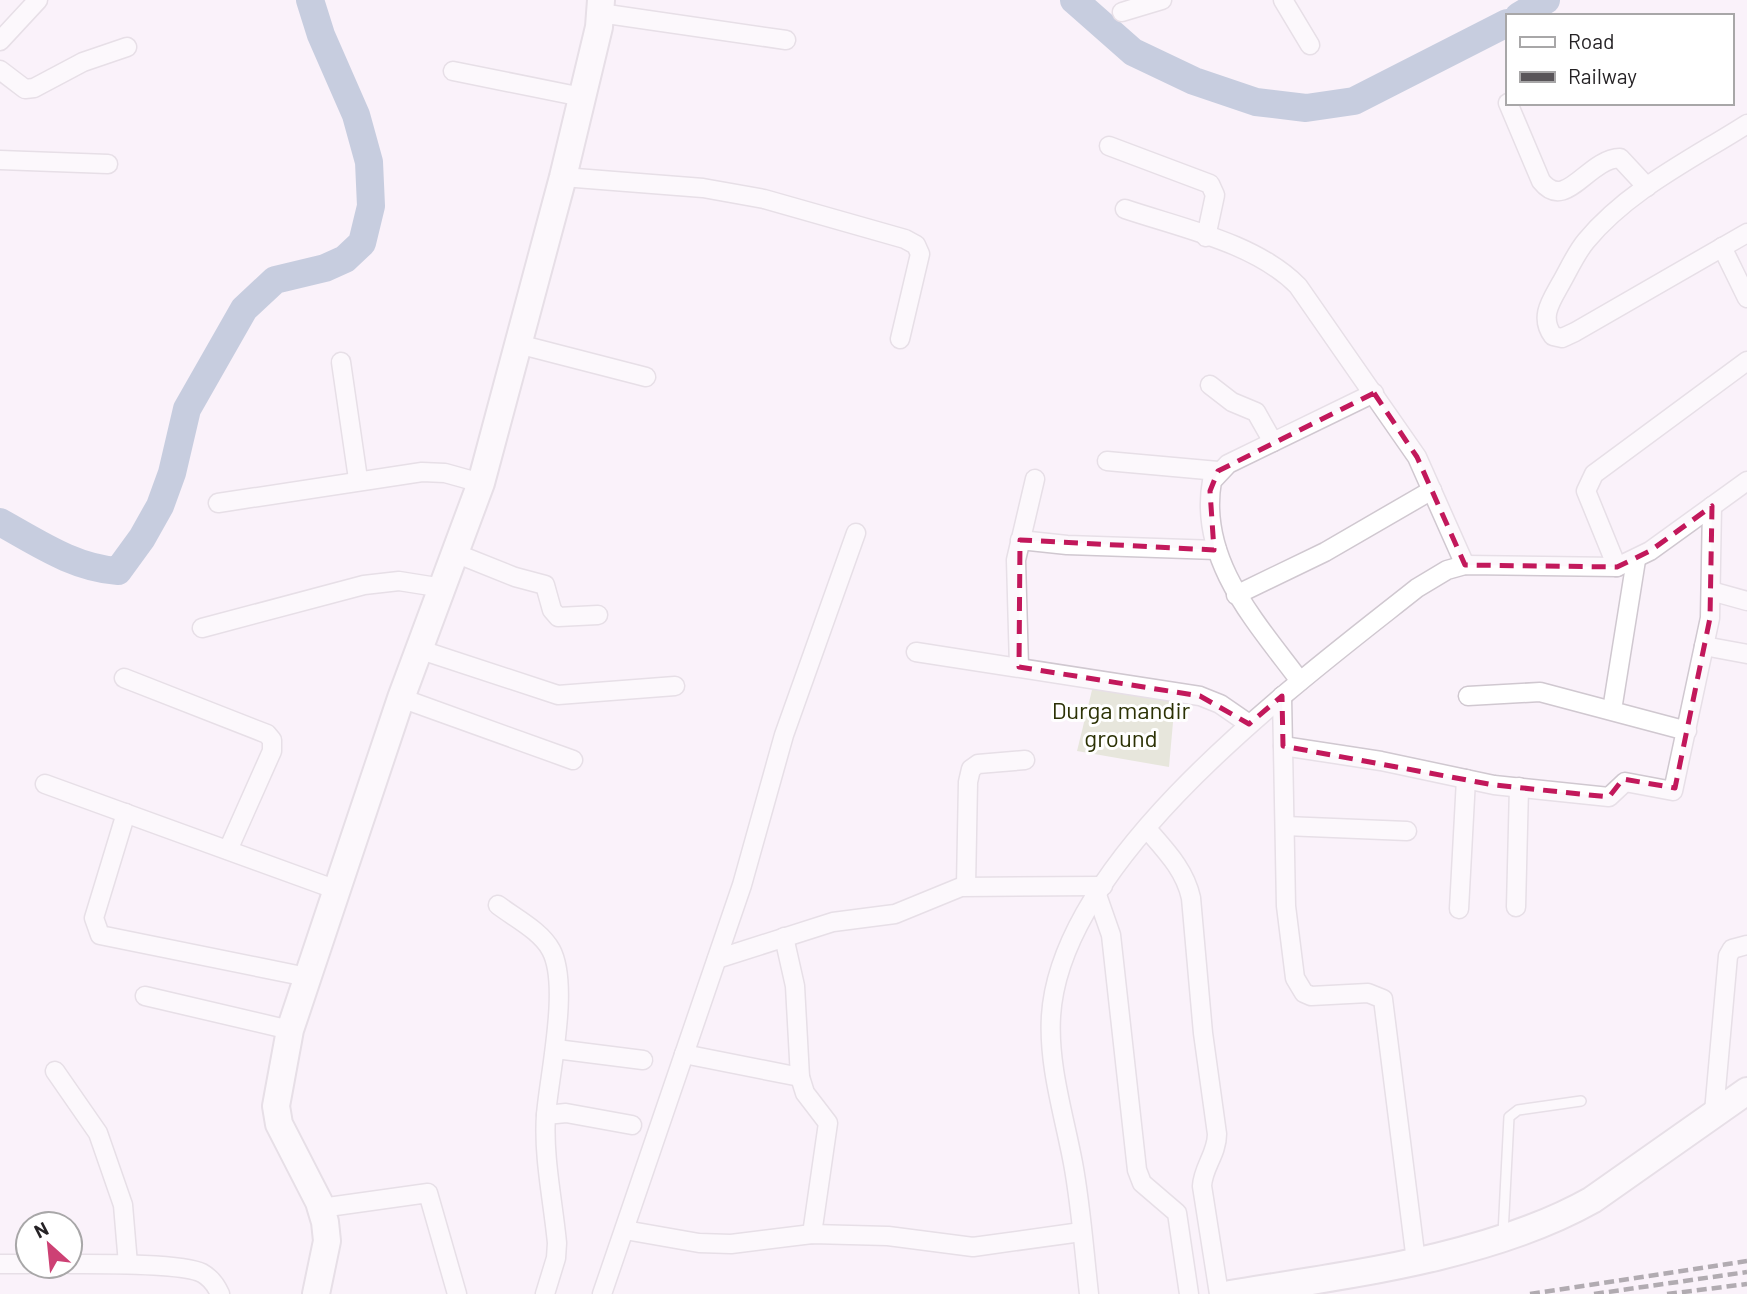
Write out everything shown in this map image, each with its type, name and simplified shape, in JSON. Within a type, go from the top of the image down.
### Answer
[{"type":"street","points":[[0,41],[38,0]]},
{"type":"street","points":[[1122,12],[1162,0]]},
{"type":"street","points":[[1283,0],[1310,45]]},
{"type":"street","points":[[316,1294],[327,1241],[321,1208],[279,1124],[277,1088],[290,1030],[401,698],[481,483],[563,177],[601,7],[786,40]]},
{"type":"street","points":[[0,70],[25,89],[34,88],[83,62],[127,47]]},
{"type":"street","points":[[453,71],[582,97]]},
{"type":"street","points":[[1509,105],[1541,181],[1549,191],[1556,194],[1564,192],[1602,161],[1611,158],[1620,158],[1647,187]]},
{"type":"street","points":[[1747,124],[1647,187],[1613,213],[1584,243],[1546,314],[1546,328],[1553,336],[1562,338],[1575,332],[1747,233]]},
{"type":"street","points":[[1110,146],[1210,184],[1215,195],[1206,237]]},
{"type":"street","points":[[0,160],[108,164]]},
{"type":"street","points":[[563,177],[704,188],[764,199],[905,239],[916,246],[920,254],[900,339]]},
{"type":"street","points":[[1125,209],[1258,255],[1280,267],[1318,312],[1416,457],[1465,565]]},
{"type":"street","points":[[1722,247],[1747,298]]},
{"type":"street","points":[[518,344],[646,377]]},
{"type":"street","points":[[341,362],[358,479]]},
{"type":"street","points":[[1617,567],[1586,491],[1588,482],[1594,474],[1747,362]]},
{"type":"street","points":[[1210,385],[1232,402],[1255,412],[1273,442]]},
{"type":"street","points":[[1107,461],[1218,471],[1374,393]]},
{"type":"street","points":[[1218,471],[1210,491],[1217,550],[1236,595],[1300,681]]},
{"type":"street","points":[[218,503],[358,479],[433,472],[481,483]]},
{"type":"street","points":[[1019,667],[1016,560],[1035,479]]},
{"type":"street","points":[[1089,1294],[1082,1232],[1052,1049],[1051,1016],[1063,960],[1100,890],[1147,830],[1204,764],[1249,724],[1417,588],[1447,570],[1465,565],[1617,567],[1636,560],[1747,481]]},
{"type":"street","points":[[1236,595],[1325,552],[1432,490]]},
{"type":"street","points":[[1283,746],[1520,787],[1609,797],[1616,793],[1621,783],[1631,782],[1673,791],[1704,646],[1711,591],[1712,506]]},
{"type":"street","points":[[603,1294],[742,885],[784,735],[856,533]]},
{"type":"street","points":[[1020,540],[1067,545],[1217,550]]},
{"type":"street","points":[[456,553],[515,577],[545,585],[552,610],[558,617],[598,615]]},
{"type":"street","points":[[1612,710],[1636,560]]},
{"type":"street","points":[[202,628],[364,585],[400,581],[443,588]]},
{"type":"street","points":[[1711,591],[1747,601]]},
{"type":"street","points":[[1704,646],[1747,654]]},
{"type":"street","points":[[418,649],[558,695],[675,686]]},
{"type":"street","points":[[916,652],[1200,696],[1220,704],[1249,724]]},
{"type":"street","points":[[124,678],[267,734],[272,740],[272,751],[228,850]]},
{"type":"street","points":[[1468,696],[1540,692],[1687,731]]},
{"type":"street","points":[[1282,696],[1286,906],[1298,986],[1311,996],[1368,993],[1383,999],[1416,1261]]},
{"type":"street","points":[[401,698],[573,760]]},
{"type":"street","points":[[966,886],[968,782],[971,769],[978,764],[1025,760]]},
{"type":"street","points":[[1459,908],[1466,779]]},
{"type":"street","points":[[45,784],[337,890]]},
{"type":"street","points":[[1516,908],[1520,787]]},
{"type":"street","points":[[126,813],[94,918],[100,935],[307,977]]},
{"type":"street","points":[[1285,826],[1407,831]]},
{"type":"street","points":[[1147,830],[1174,859],[1188,884],[1191,898],[1203,1033],[1217,1134],[1217,1146],[1202,1177],[1202,1186],[1219,1294]]},
{"type":"street","points":[[717,959],[833,922],[895,914],[948,890],[966,886],[1100,890]]},
{"type":"street","points":[[1100,890],[1111,935],[1137,1170],[1142,1183],[1177,1213],[1189,1294]]},
{"type":"street","points":[[498,905],[542,939],[552,951],[557,968],[556,1049],[546,1115],[557,1243],[556,1258],[545,1294]]},
{"type":"street","points":[[784,937],[795,986],[800,1077],[805,1094],[828,1123],[813,1234]]},
{"type":"street","points":[[1714,1112],[1728,956],[1732,949],[1747,945]]},
{"type":"street","points":[[145,996],[290,1030]]},
{"type":"street","points":[[556,1049],[643,1060]]},
{"type":"street","points":[[684,1054],[800,1077]]},
{"type":"street","points":[[55,1072],[89,1116],[106,1156],[123,1205],[128,1264]]},
{"type":"street","points":[[1230,1294],[1416,1261],[1565,1215],[1592,1200],[1747,1091]]},
{"type":"street","points":[[546,1115],[566,1113],[632,1125]]},
{"type":"street","points":[[321,1208],[428,1193],[457,1294]]},
{"type":"street","points":[[625,1230],[699,1243],[731,1244],[813,1234],[888,1236],[972,1247],[1082,1232]]},
{"type":"street","points":[[84,1264],[128,1264],[200,1272],[212,1280],[220,1294]]},
{"type":"lane","points":[[1503,1236],[1508,1117],[1518,1110],[1581,1101]]},
{"type":"highlighted area","points":[[1374,393],[1417,457],[1465,565],[1617,567],[1650,551],[1712,506],[1710,618],[1675,788],[1623,779],[1609,797],[1494,785],[1283,746],[1282,696],[1249,724],[1200,696],[1019,667],[1020,540],[1214,550],[1210,491],[1218,471]]},
{"type":"green space","name":"Durga mandir ground","points":[[1093,686],[1175,700],[1169,767],[1077,751]]},
{"type":"waterway","points":[[0,522],[71,560],[118,571],[142,538],[160,506],[172,473],[187,409],[244,309],[275,280],[325,268],[345,259],[362,243],[371,206],[369,162],[356,115],[321,35],[310,0]]},
{"type":"waterway","points":[[1074,0],[1133,52],[1194,81],[1256,102],[1306,108],[1354,101],[1506,24]]},
{"type":"waterway","points":[[1522,14],[1546,0]]},
{"type":"railway","points":[[1530,1294],[1747,1261]]},
{"type":"railway","points":[[1594,1294],[1747,1272]]},
{"type":"railway","points":[[1667,1294],[1747,1284]]}]
